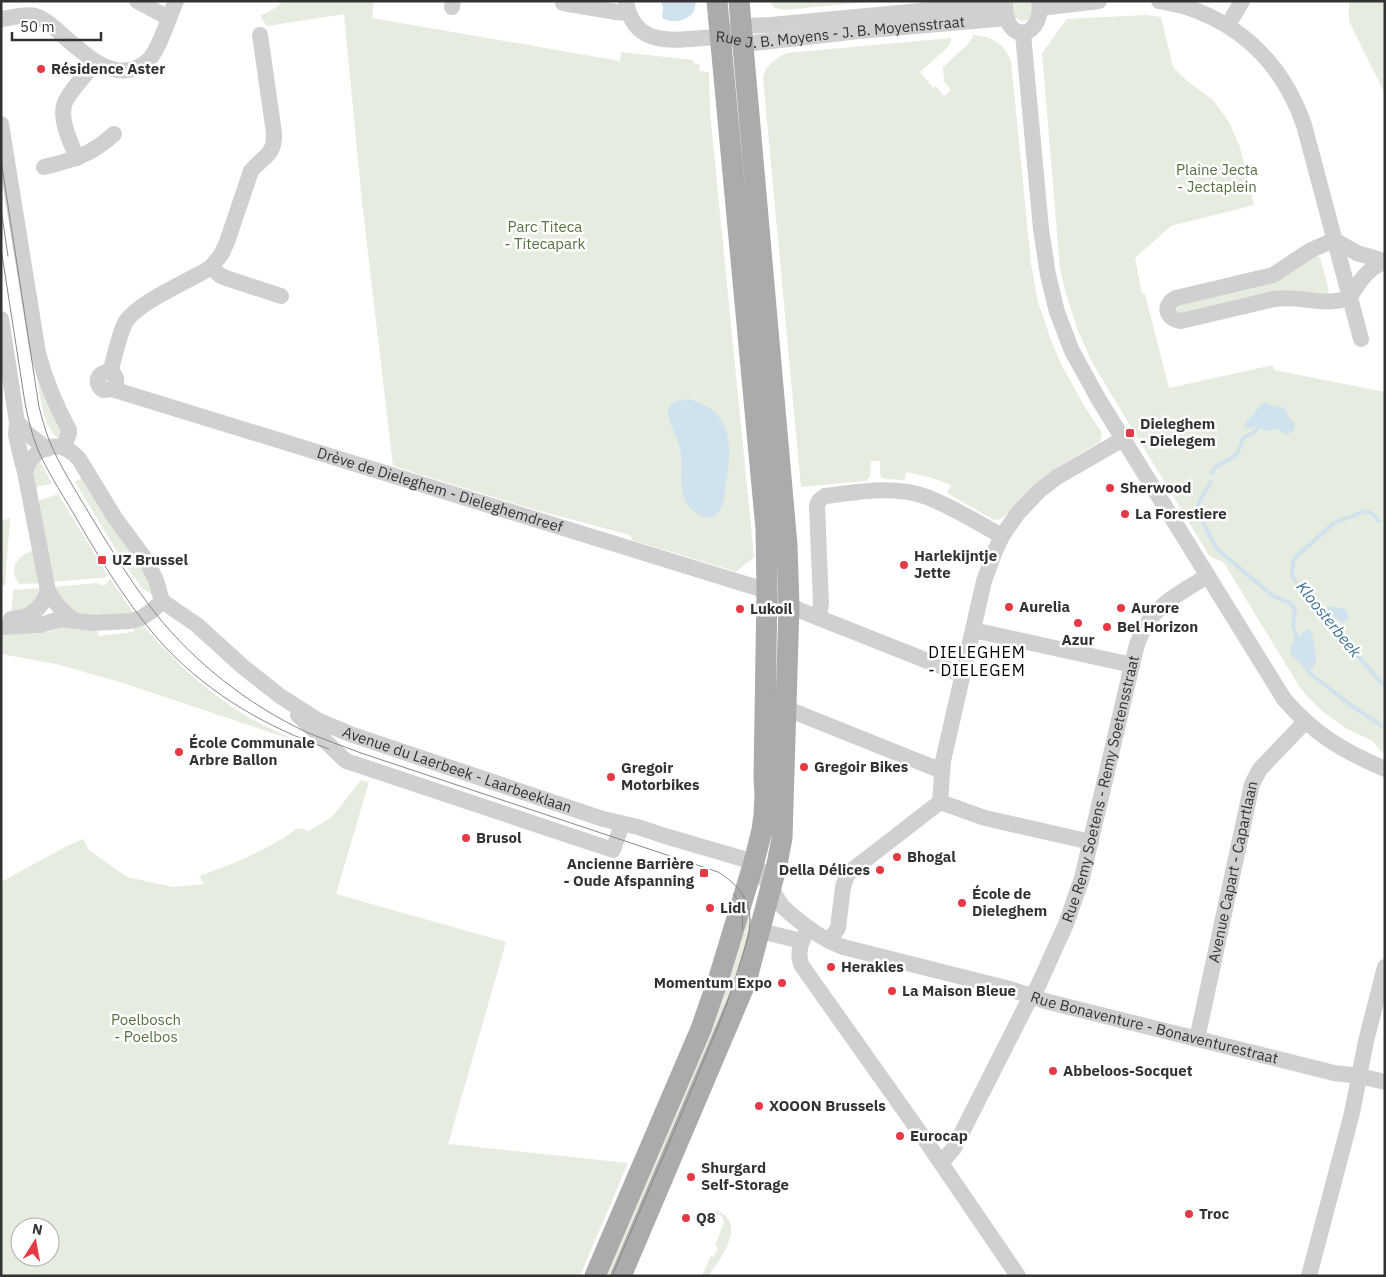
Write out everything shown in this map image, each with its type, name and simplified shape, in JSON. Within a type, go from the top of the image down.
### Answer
[{"type":"main road","points":[[595,1276],[701,1029],[754,862],[764,815],[767,554],[717,1]]},
{"type":"main road","points":[[621,1276],[746,982],[771,889],[782,838],[788,545],[739,1]]},
{"type":"street","points":[[137,1],[169,18]]},
{"type":"street","points":[[1,19],[31,15],[40,18],[96,62],[109,69],[126,70],[141,66],[155,52],[176,1]]},
{"type":"street","points":[[563,1],[563,3],[572,5],[616,12],[627,7]]},
{"type":"street","points":[[1006,7],[1009,24],[1013,29],[1023,34],[1028,32],[1037,22],[1040,15],[1040,4],[1099,1]]},
{"type":"street","points":[[1159,1],[1184,6],[1228,25],[1252,43],[1266,57],[1290,92],[1304,125],[1361,339]]},
{"type":"street","points":[[1228,25],[1242,1]]},
{"type":"street","name":"Rue J. B. Moyens - J. B. Moyensstraat","points":[[627,7],[640,30],[656,38],[678,41],[742,34],[754,43],[859,32],[1006,7]]},
{"type":"street","points":[[1023,34],[1041,229],[1048,275],[1057,312],[1072,350],[1123,439],[1284,699],[1304,722],[1334,744],[1361,759],[1385,769]]},
{"type":"street","points":[[260,35],[274,133],[273,147],[270,153],[255,165],[251,171],[221,256],[211,267],[226,278],[282,296]]},
{"type":"street","points":[[77,158],[65,125],[64,105],[67,98],[96,62]]},
{"type":"street","points":[[1,124],[41,366],[70,433],[64,447]]},
{"type":"street","points":[[44,167],[77,158],[98,148],[114,134]]},
{"type":"street","points":[[1334,240],[1357,254],[1385,261]]},
{"type":"street","points":[[1334,240],[1311,250],[1273,275],[1173,299],[1168,306],[1168,313],[1173,319],[1181,321],[1274,299],[1341,301],[1349,298],[1363,276],[1373,267],[1385,261]]},
{"type":"street","name":"Drève de Dieleghem - Dieleghemdreef","points":[[211,267],[142,306],[130,316],[122,330],[110,372],[116,378],[116,385],[112,389],[758,588],[788,606],[963,676]]},
{"type":"street","points":[[1,319],[17,422],[16,435],[48,591],[58,606],[74,620]]},
{"type":"street","points":[[17,422],[28,434],[47,448]]},
{"type":"street","points":[[829,942],[838,928],[843,887],[847,875],[940,802],[942,771],[973,630],[989,567],[1002,536],[1018,513],[1048,484],[1123,439]]},
{"type":"street","points":[[1,626],[40,625],[61,619],[101,623],[136,620],[153,610],[162,601],[152,571],[142,554],[115,518],[79,459],[74,454],[64,447],[47,448],[31,459],[25,472]]},
{"type":"street","points":[[819,618],[821,603],[817,507],[822,498],[833,495],[876,491],[896,491],[914,494],[938,502],[1002,536]]},
{"type":"street","name":"Rue Remy Soetens - Remy Soetensstraat","points":[[941,1163],[954,1148],[1032,997],[1066,924],[1082,878],[1132,665],[1138,642],[1146,624],[1172,597],[1208,576]]},
{"type":"street","points":[[1,620],[17,619],[32,614],[44,602],[48,591]]},
{"type":"street","name":"Avenue du Laerbeek - Laarbeeklaan","points":[[162,601],[197,625],[242,666],[280,696],[319,720],[350,734],[603,819],[638,827],[754,862]]},
{"type":"street","points":[[973,630],[1132,665]]},
{"type":"street","name":"Avenue du Laerbeek - Laarbeeklaan","points":[[280,696],[346,761],[613,850],[622,824]]},
{"type":"street","points":[[785,708],[942,771]]},
{"type":"street","name":"Avenue Capart - Capartlaan","points":[[1197,1039],[1252,784],[1260,769],[1304,722]]},
{"type":"street","points":[[940,802],[985,818],[1091,842]]},
{"type":"street","points":[[754,862],[771,889]]},
{"type":"street","name":"Rue Bonaventure - Bonaventurestraat","points":[[771,889],[805,935],[858,951],[1197,1039],[1341,1074],[1385,1082]]},
{"type":"street","points":[[760,930],[805,935],[800,958],[802,966],[1018,1276]]},
{"type":"street","points":[[1309,1276],[1350,1119],[1366,1041],[1385,967]]},
{"type":"green space","name":"Parc Titeca - Titecapark","points":[[283,1],[374,1],[372,18],[620,61],[621,52],[693,60],[693,63],[700,64],[699,71],[709,72],[710,112],[754,557],[736,572],[632,540],[630,535],[536,510],[393,466],[362,202],[344,14],[267,26],[260,16]]},
{"type":"green space","points":[[769,1],[877,1],[785,10],[775,8]]},
{"type":"green space","points":[[1014,1],[1032,1],[1035,11],[1028,20],[1022,21],[1014,17],[1011,5]]},
{"type":"green space","points":[[1349,1],[1385,1],[1385,94],[1349,21]]},
{"type":"green space","name":"Plaine Jecta - Jectaplein","points":[[1146,15],[1161,17],[1173,67],[1186,80],[1213,100],[1229,122],[1240,147],[1254,205],[1171,226],[1135,258],[1142,294],[1145,294],[1169,388],[1273,365],[1274,370],[1385,392],[1385,753],[1381,752],[1373,741],[1347,729],[1323,712],[1299,686],[1224,563],[1208,554],[1093,364],[1078,331],[1065,291],[1060,268],[1042,53],[1067,19]]},
{"type":"green space","points":[[974,35],[986,37],[997,42],[1005,50],[1011,61],[1031,264],[1038,302],[1060,362],[1083,404],[1102,433],[1100,442],[1041,479],[1006,515],[1001,519],[994,520],[947,493],[951,485],[929,477],[906,472],[905,480],[881,477],[880,461],[871,461],[870,477],[865,481],[801,487],[763,78],[766,69],[771,63],[787,53],[951,38],[948,47],[920,72],[933,88],[936,86],[944,96],[951,90],[944,81],[943,67],[968,44]]},
{"type":"green space","points":[[1315,256],[1320,257],[1329,291],[1326,294],[1181,316],[1173,307]]},
{"type":"green space","points":[[34,352],[66,431],[59,439],[50,429],[43,411]]},
{"type":"green space","points":[[39,459],[52,484],[40,486],[32,490],[32,473]]},
{"type":"green space","points":[[85,476],[137,554],[124,563],[75,482]]},
{"type":"green space","points":[[58,494],[107,574],[105,578],[52,582],[35,502]]},
{"type":"green space","points":[[10,518],[5,585],[1,586],[1,521]]},
{"type":"green space","points":[[37,549],[43,583],[20,584],[14,574],[16,563],[24,554]]},
{"type":"green space","points":[[140,558],[154,596],[142,588],[127,567]]},
{"type":"green space","points":[[110,579],[135,615],[104,618],[73,612],[54,587],[97,583],[104,586]]},
{"type":"green space","points":[[43,588],[27,611],[11,615],[13,590]]},
{"type":"green space","points":[[140,622],[187,672],[222,700],[261,724],[293,739],[329,752],[120,682],[56,664],[1,654],[1,630],[34,634],[52,631],[62,626],[97,628],[98,636],[134,632],[134,628]]},
{"type":"green space","name":"Poelbosch - Poelbos","points":[[361,780],[369,782],[336,894],[506,942],[448,1144],[628,1163],[580,1276],[1,1276],[1,879],[3,881],[83,839],[89,850],[127,877],[173,887],[204,884],[199,876],[250,856],[298,828],[309,831],[332,817]]},
{"type":"green space","points":[[743,916],[755,919],[744,964],[615,1276],[602,1276]]},
{"type":"green space","points":[[715,1210],[725,1215],[730,1223],[731,1231],[725,1251],[708,1276],[702,1276],[711,1256],[714,1257],[718,1248],[715,1246],[724,1222],[722,1216],[714,1213]]},
{"type":"water","points":[[661,1],[696,2],[694,11],[688,17],[670,21],[662,18],[663,8]]},
{"type":"water","points":[[688,399],[714,411],[724,426],[729,443],[729,462],[724,499],[717,514],[709,517],[699,515],[691,509],[683,496],[680,449],[668,413],[672,403]]},
{"type":"water","points":[[1264,402],[1285,408],[1289,418],[1295,424],[1294,430],[1287,435],[1275,429],[1264,431],[1259,426],[1243,429],[1247,421]]},
{"type":"water","points":[[1332,606],[1346,610],[1349,618],[1343,623],[1333,617],[1326,619],[1321,613],[1325,608]]},
{"type":"water","points":[[1308,629],[1312,633],[1316,659],[1309,672],[1292,653],[1297,639]]},
{"type":"waterway","name":"Kloosterbeek","points":[[1212,473],[1217,466],[1234,456],[1239,450],[1243,438],[1253,433],[1260,426]]},
{"type":"waterway","name":"Kloosterbeek","points":[[1211,482],[1200,500],[1197,511],[1217,549],[1273,596],[1290,603],[1295,610],[1293,626],[1297,639],[1292,653],[1312,675],[1352,706],[1385,728]]},
{"type":"waterway","name":"Kloosterbeek","points":[[1379,521],[1372,514],[1366,512],[1334,523],[1293,561],[1292,576],[1326,619],[1385,687]]},
{"type":"tram line","points":[[1,160],[39,407],[49,440],[70,482],[139,592],[171,632],[188,649],[243,695],[304,731],[361,753],[718,872],[731,881],[745,898],[750,920],[746,945],[719,1025],[612,1276]]},
{"type":"tram line","points":[[1,209],[8,256]]},
{"type":"tram line","points":[[1,248],[25,403],[34,439],[52,478],[109,572],[130,604],[154,634],[183,665],[202,681],[262,720],[306,741],[329,749]]},
{"type":"tram line","points":[[734,894],[741,911],[743,920],[742,930]]},
{"type":"place","name":"Résidence Aster","points":[[41,69]]},
{"type":"place","name":"Dieleghem - Dielegem","points":[[1130,433]]},
{"type":"place","name":"Sherwood","points":[[1110,488]]},
{"type":"place","name":"La Forestiere","points":[[1125,514]]},
{"type":"place","name":"UZ Brussel","points":[[102,560]]},
{"type":"place","name":"Harlekijntje Jette","points":[[904,565]]},
{"type":"place","name":"Aurelia","points":[[1009,607]]},
{"type":"place","name":"Aurore","points":[[1121,608]]},
{"type":"place","name":"Lukoil","points":[[740,609]]},
{"type":"place","name":"Azur","points":[[1078,623]]},
{"type":"place","name":"Bel Horizon","points":[[1107,627]]},
{"type":"place","name":"École Communale Arbre Ballon","points":[[179,752]]},
{"type":"place","name":"Gregoir Bikes","points":[[804,767]]},
{"type":"place","name":"Gregoir Motorbikes","points":[[611,777]]},
{"type":"place","name":"Brusol","points":[[466,838]]},
{"type":"place","name":"Bhogal","points":[[897,857]]},
{"type":"place","name":"Della Délices","points":[[880,870]]},
{"type":"place","name":"Ancienne Barrière - Oude Afspanning","points":[[704,873]]},
{"type":"place","name":"École de Dieleghem","points":[[962,903]]},
{"type":"place","name":"Lidl","points":[[710,908]]},
{"type":"place","name":"Herakles","points":[[831,967]]},
{"type":"place","name":"Momentum Expo","points":[[782,983]]},
{"type":"place","name":"La Maison Bleue","points":[[892,991]]},
{"type":"place","name":"Abbeloos-Socquet","points":[[1053,1071]]},
{"type":"place","name":"XOOON Brussels","points":[[759,1106]]},
{"type":"place","name":"Eurocap","points":[[900,1136]]},
{"type":"place","name":"Shurgard Self-Storage","points":[[691,1177]]},
{"type":"place","name":"Troc","points":[[1189,1214]]},
{"type":"place","name":"Q8","points":[[686,1218]]},
{"type":"district","name":"DIELEGHEM - DIELEGEM","points":[[977,661]]}]
